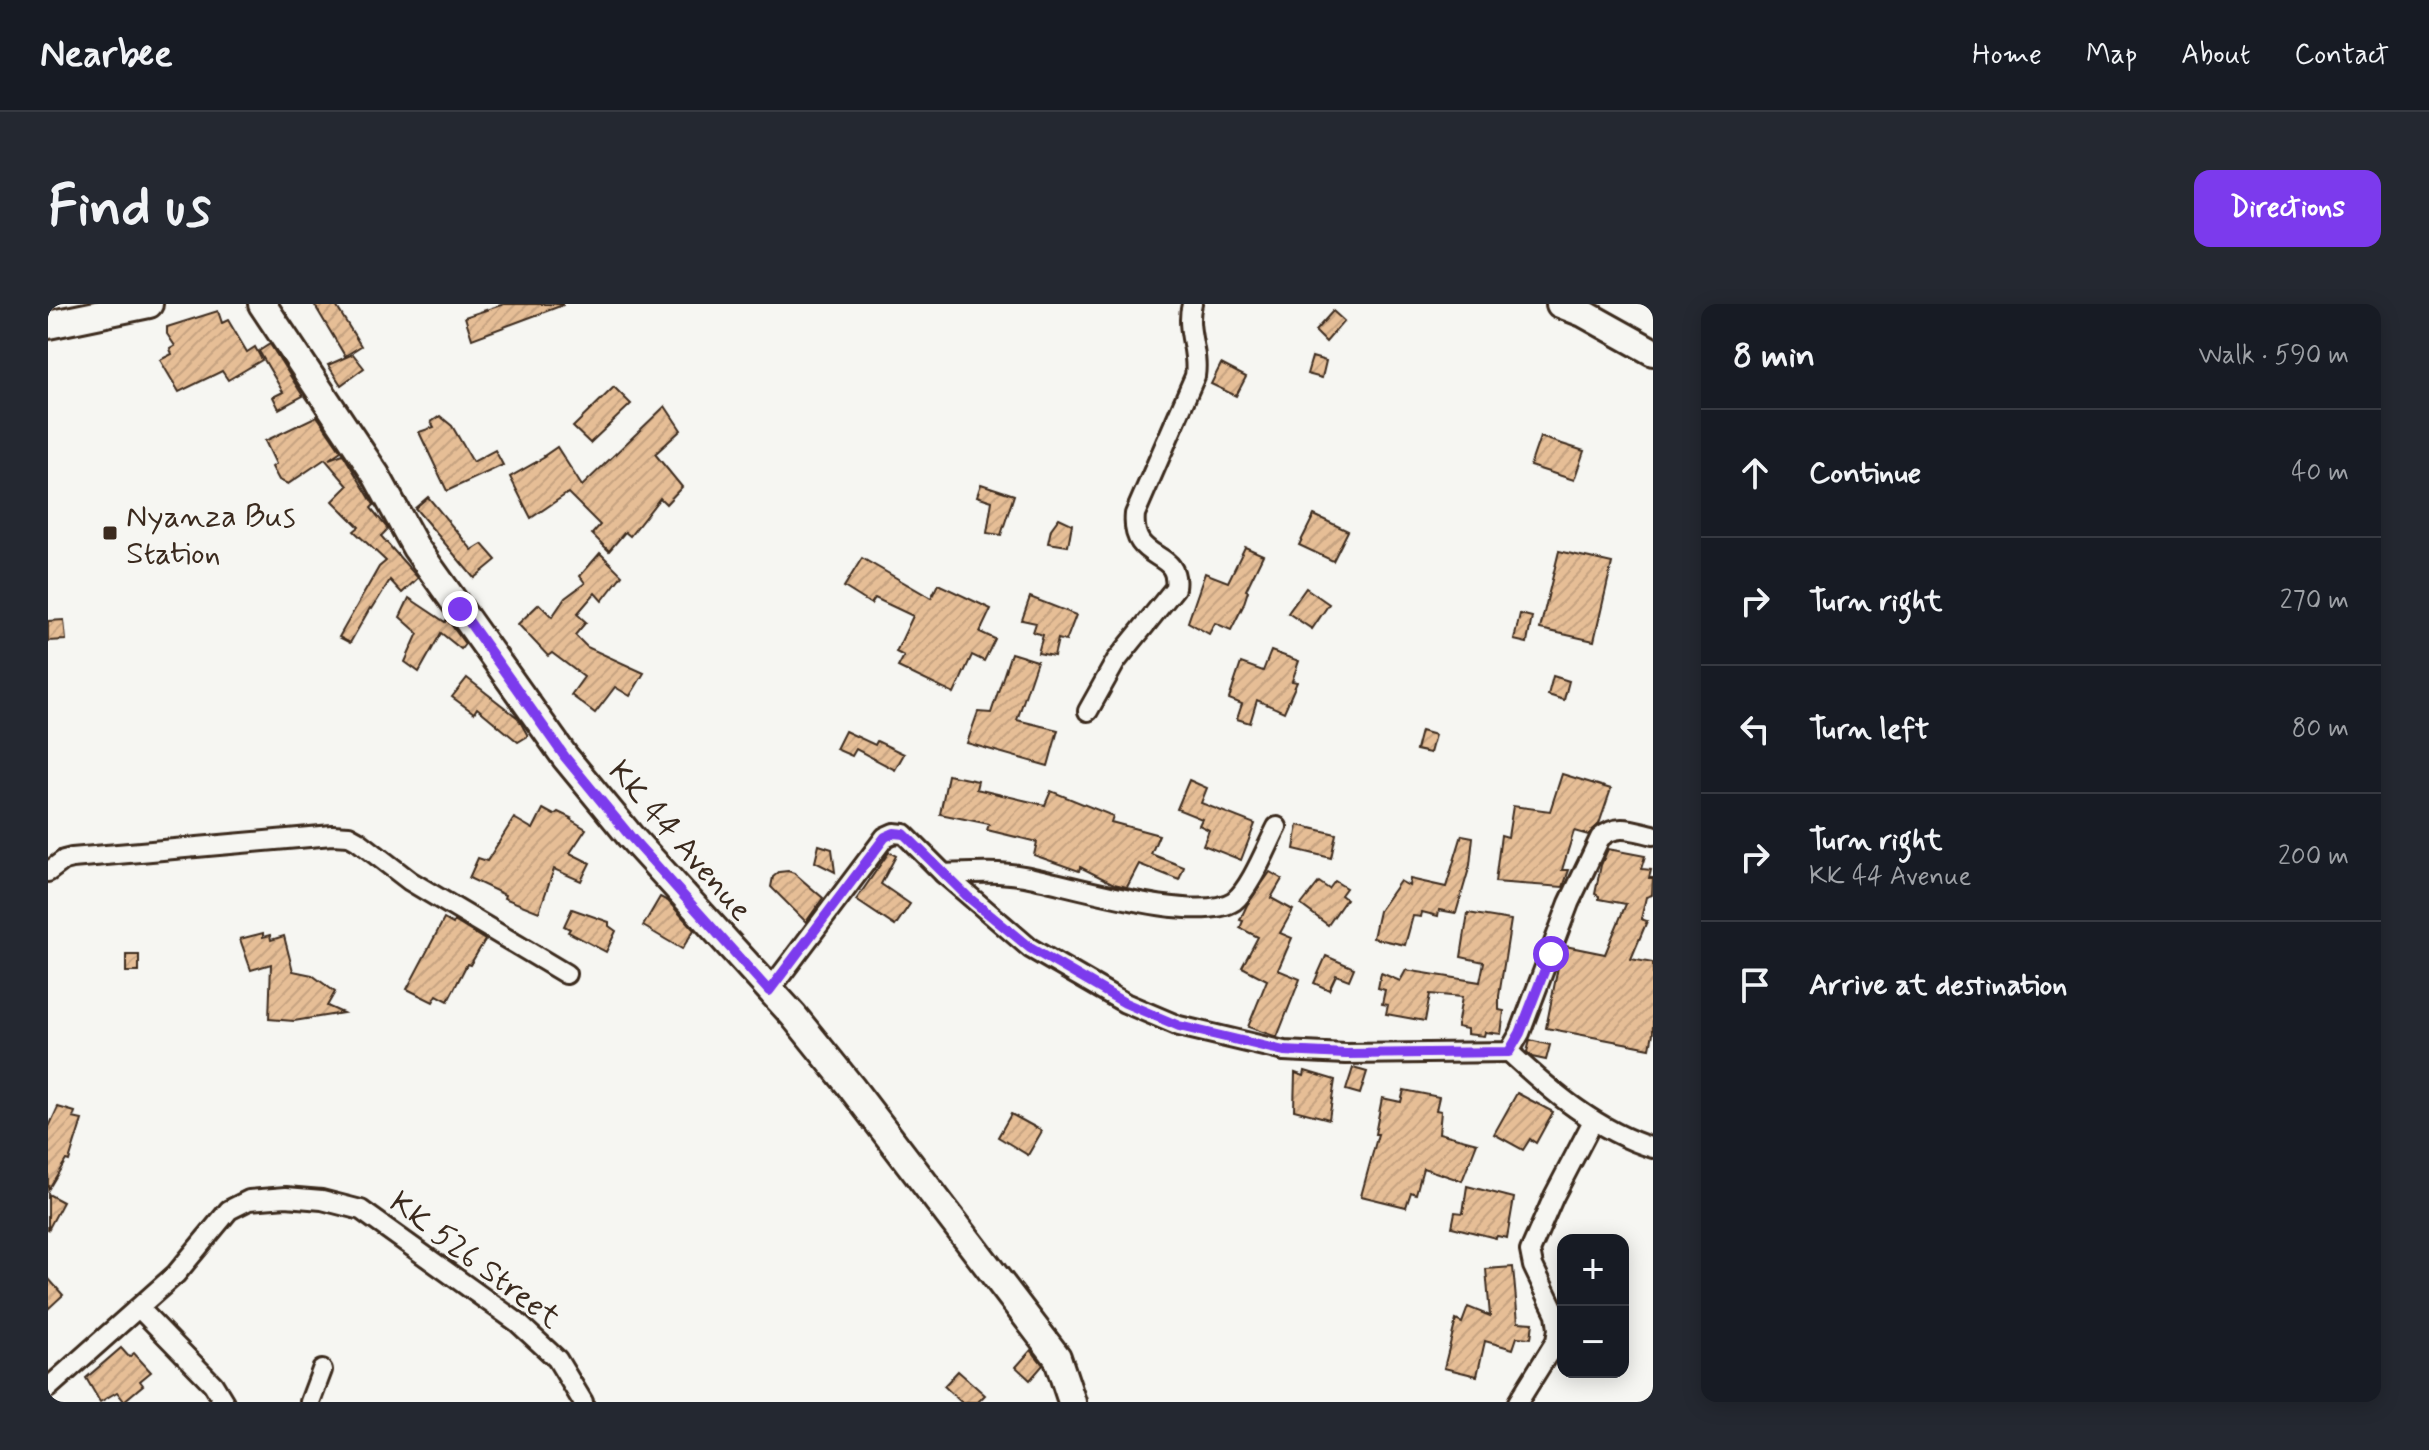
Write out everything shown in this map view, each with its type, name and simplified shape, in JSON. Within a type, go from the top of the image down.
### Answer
[{"type":"main road","points":[[48,325],[149,304]]},
{"type":"main road","name":"KK 44 Avenue","points":[[262,304],[376,475],[416,548],[565,757],[630,836],[793,1015],[851,1087],[1057,1357],[1072,1402]]},
{"type":"main road","points":[[1578,307],[1653,352]]},
{"type":"street","points":[[1088,711],[1116,661],[1175,588],[1173,567],[1140,544],[1133,532],[1135,514],[1195,376],[1197,360],[1188,329],[1192,304]]},
{"type":"street","points":[[944,874],[998,872],[1146,902],[1207,909],[1222,907],[1237,899],[1277,827]]},
{"type":"street","points":[[1509,1052],[1520,1033],[1569,903],[1600,838],[1608,831],[1619,828],[1653,835]]},
{"type":"street","points":[[769,991],[885,837],[894,833],[904,834],[944,874],[1030,948],[1125,1003],[1179,1026],[1284,1051],[1346,1054],[1509,1052],[1541,1082],[1593,1121],[1653,1148]]},
{"type":"street","points":[[48,872],[72,858],[341,835],[358,841],[410,881],[566,974]]},
{"type":"street","points":[[1518,1402],[1556,1341],[1558,1329],[1556,1314],[1533,1266],[1530,1251],[1593,1121]]},
{"type":"street","name":"KK 526 Street","points":[[48,1388],[176,1274],[229,1210],[249,1200],[286,1197],[322,1200],[361,1210],[517,1322],[557,1359],[583,1402]]},
{"type":"street","points":[[139,1308],[213,1384],[224,1402]]},
{"type":"street","points":[[310,1402],[322,1370]]},
{"type":"building","points":[[314,304],[335,304],[361,346],[345,356]]},
{"type":"building","points":[[504,304],[563,305],[472,339],[465,317]]},
{"type":"building","points":[[218,311],[222,323],[228,320],[247,352],[255,347],[262,360],[228,380],[222,371],[179,392],[160,360],[172,354],[170,349],[175,346],[167,334],[167,327]]},
{"type":"building","points":[[1333,311],[1344,321],[1326,342],[1315,331]]},
{"type":"building","points":[[270,344],[303,396],[279,409],[273,397],[283,392],[259,351]]},
{"type":"building","points":[[353,354],[364,368],[341,385],[328,365]]},
{"type":"building","points":[[1312,357],[1326,361],[1322,378],[1307,374]]},
{"type":"building","points":[[1221,364],[1246,377],[1236,396],[1211,384]]},
{"type":"building","points":[[614,387],[631,404],[590,443],[573,427]]},
{"type":"building","points":[[665,406],[681,430],[655,454],[682,487],[666,504],[660,498],[630,536],[625,532],[609,551],[592,534],[600,525],[568,493],[531,518],[510,477],[557,447],[582,486]]},
{"type":"building","points":[[317,416],[341,451],[329,459],[343,454],[374,505],[371,508],[388,529],[381,536],[418,578],[402,593],[390,580],[350,643],[339,637],[379,567],[386,561],[354,531],[359,527],[333,501],[348,486],[325,459],[288,484],[279,480],[272,467],[276,464],[265,441]]},
{"type":"building","points":[[440,416],[452,426],[473,462],[495,450],[503,465],[447,491],[419,432],[434,427],[431,422]]},
{"type":"building","points":[[1540,437],[1584,451],[1574,480],[1530,466]]},
{"type":"building","points":[[981,484],[1014,495],[1001,535],[987,533],[992,501],[977,496]]},
{"type":"building","points":[[428,497],[472,550],[482,544],[496,560],[474,578],[415,508]]},
{"type":"building","points":[[1314,515],[1348,531],[1333,561],[1299,545]]},
{"type":"building","points":[[1059,518],[1072,524],[1068,546],[1048,543],[1051,529]]},
{"type":"building","points":[[1245,547],[1263,555],[1231,630],[1215,623],[1209,634],[1188,622],[1205,573],[1228,582]]},
{"type":"building","points":[[1559,551],[1612,563],[1594,641],[1540,629]]},
{"type":"building","points":[[600,553],[622,575],[602,601],[595,593],[577,614],[586,622],[575,635],[587,647],[644,673],[630,696],[615,687],[595,713],[571,695],[584,677],[552,653],[548,656],[518,624],[539,604],[552,617],[565,598],[585,583],[580,576]]},
{"type":"building","points":[[862,558],[931,598],[938,584],[991,609],[980,632],[995,639],[984,661],[972,655],[954,694],[898,667],[904,656],[896,652],[913,616],[875,598],[871,604],[844,587]]},
{"type":"building","points":[[1306,588],[1329,604],[1312,629],[1288,613]]},
{"type":"building","points":[[1030,597],[1076,615],[1066,641],[1058,639],[1054,656],[1038,653],[1043,635],[1033,632],[1036,623],[1022,620]]},
{"type":"building","points":[[409,598],[445,622],[447,619],[465,644],[461,649],[441,633],[419,672],[405,662],[418,633],[400,617]]},
{"type":"building","points":[[1520,614],[1532,617],[1527,643],[1514,640]]},
{"type":"building","points":[[64,620],[66,640],[48,641],[48,621]]},
{"type":"building","points":[[1271,651],[1299,661],[1292,681],[1297,682],[1284,712],[1257,700],[1250,723],[1237,719],[1242,704],[1229,699],[1241,663],[1263,671]]},
{"type":"building","points":[[1011,653],[1037,661],[1017,720],[1058,730],[1048,766],[967,743],[978,712],[991,713]]},
{"type":"building","points":[[1553,676],[1569,681],[1564,700],[1548,695]]},
{"type":"building","points":[[467,678],[518,718],[528,736],[518,742],[477,708],[474,713],[452,697]]},
{"type":"building","points":[[845,731],[904,754],[895,770],[856,749],[852,756],[836,749]]},
{"type":"building","points":[[1421,731],[1435,735],[1430,753],[1416,750]]},
{"type":"building","points":[[1562,774],[1611,789],[1599,824],[1588,835],[1574,831],[1562,870],[1569,870],[1563,887],[1495,882],[1501,835],[1508,837],[1513,806],[1550,811]]},
{"type":"building","points":[[948,775],[978,781],[976,789],[1045,805],[1051,791],[1113,816],[1111,822],[1159,835],[1151,854],[1184,867],[1179,880],[1139,864],[1127,887],[1114,884],[1080,867],[1079,871],[1034,855],[1037,842],[987,830],[989,824],[940,814]]},
{"type":"building","points":[[1189,780],[1207,788],[1201,803],[1255,824],[1241,860],[1203,845],[1209,830],[1199,825],[1202,819],[1177,809]]},
{"type":"building","points":[[543,809],[571,818],[586,829],[570,853],[590,863],[581,881],[554,869],[539,912],[504,898],[505,895],[469,878],[478,858],[487,861],[514,818],[533,829]]},
{"type":"building","points":[[1298,825],[1336,834],[1331,858],[1294,849]]},
{"type":"building","points":[[1462,835],[1473,837],[1470,865],[1456,913],[1439,910],[1438,916],[1422,912],[1421,917],[1413,916],[1405,945],[1373,938],[1379,911],[1400,881],[1409,886],[1410,879],[1446,887]]},
{"type":"building","points":[[819,845],[832,849],[835,872],[815,862]]},
{"type":"building","points":[[1608,849],[1645,856],[1641,869],[1651,870],[1649,878],[1653,878],[1652,895],[1646,897],[1641,919],[1647,921],[1631,959],[1653,963],[1653,1033],[1650,1048],[1546,1028],[1565,946],[1605,954],[1626,904],[1599,899],[1595,894]]},
{"type":"building","points":[[889,852],[896,856],[881,884],[910,904],[895,926],[856,900]]},
{"type":"building","points":[[788,871],[823,898],[806,922],[771,887],[773,877],[779,872]]},
{"type":"building","points":[[1270,872],[1282,879],[1271,898],[1293,910],[1280,933],[1292,938],[1278,970],[1300,979],[1277,1037],[1248,1027],[1267,980],[1242,967],[1258,937],[1240,928],[1247,905]]},
{"type":"building","points":[[1335,881],[1346,888],[1341,895],[1346,899],[1328,925],[1301,905],[1319,882],[1329,889]]},
{"type":"building","points":[[660,897],[668,901],[694,930],[682,949],[643,926]]},
{"type":"building","points":[[572,909],[609,922],[609,926],[616,931],[606,952],[568,932],[570,929],[564,926]]},
{"type":"building","points":[[1468,913],[1511,920],[1499,996],[1499,1010],[1504,1011],[1501,1034],[1467,1034],[1467,1029],[1457,1027],[1462,997],[1430,994],[1425,1021],[1386,1014],[1388,1005],[1382,1004],[1385,990],[1378,988],[1381,973],[1400,981],[1406,970],[1480,982],[1484,962],[1461,957]]},
{"type":"building","points":[[444,919],[453,924],[454,921],[485,940],[470,965],[467,964],[448,1001],[437,995],[433,1002],[407,989]]},
{"type":"building","points":[[263,933],[263,937],[270,935],[271,940],[284,936],[293,971],[312,975],[335,992],[327,1006],[343,1013],[294,1021],[269,1019],[271,964],[251,970],[240,939]]},
{"type":"building","points":[[126,955],[139,955],[139,972],[126,972]]},
{"type":"building","points":[[1326,956],[1354,968],[1349,980],[1336,975],[1329,990],[1314,983]]},
{"type":"building","points":[[1530,1040],[1550,1045],[1546,1060],[1532,1057],[1527,1052]]},
{"type":"building","points":[[1353,1068],[1367,1072],[1360,1094],[1346,1090]]},
{"type":"building","points":[[1305,1071],[1335,1080],[1329,1119],[1294,1110],[1295,1073],[1304,1076]]},
{"type":"building","points":[[1404,1090],[1439,1097],[1436,1110],[1441,1111],[1439,1133],[1477,1143],[1462,1181],[1423,1168],[1416,1194],[1411,1192],[1406,1207],[1361,1196],[1378,1134],[1375,1134],[1382,1098],[1401,1102]]},
{"type":"building","points":[[1517,1093],[1553,1112],[1536,1143],[1530,1139],[1523,1150],[1494,1134]]},
{"type":"building","points":[[58,1107],[75,1112],[73,1118],[82,1120],[69,1161],[66,1160],[48,1190],[48,1129]]},
{"type":"building","points":[[1011,1114],[1042,1131],[1028,1155],[998,1137]]},
{"type":"building","points":[[1467,1186],[1514,1198],[1507,1238],[1452,1227],[1455,1212],[1463,1213]]},
{"type":"building","points":[[48,1194],[63,1202],[48,1230]]},
{"type":"building","points":[[1513,1267],[1518,1322],[1533,1323],[1531,1338],[1517,1337],[1513,1349],[1485,1341],[1477,1376],[1444,1368],[1456,1320],[1462,1323],[1468,1307],[1490,1316],[1486,1269]]},
{"type":"building","points":[[48,1278],[63,1295],[48,1309]]},
{"type":"building","points":[[121,1348],[129,1357],[134,1353],[151,1372],[140,1381],[143,1385],[124,1401],[117,1392],[100,1402],[86,1378]]},
{"type":"building","points":[[1031,1350],[1043,1365],[1030,1380],[1016,1367]]},
{"type":"building","points":[[958,1371],[985,1395],[978,1402],[961,1402],[944,1386]]},
{"type":"place","name":"Nyanza Bus Station","points":[[110,533]]},
{"type":"route","points":[[460,609],[565,757],[630,836],[769,991],[885,837],[894,833],[904,834],[968,897],[1030,948],[1125,1003],[1179,1026],[1284,1051],[1346,1054],[1509,1052],[1520,1033],[1551,954]]}]
